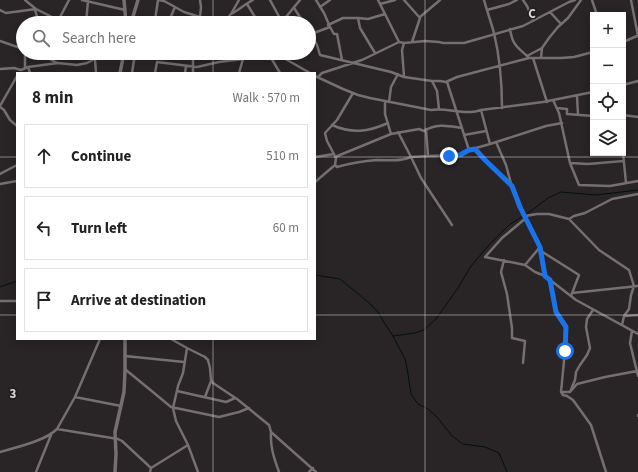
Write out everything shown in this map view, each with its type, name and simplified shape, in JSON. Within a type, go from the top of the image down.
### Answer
[{"type":"street","points":[[25,0],[36,10],[48,16]]},
{"type":"street","points":[[61,16],[69,0]]},
{"type":"street","points":[[82,0],[124,10]]},
{"type":"street","points":[[124,0],[125,16]]},
{"type":"street","points":[[133,16],[138,0]]},
{"type":"street","points":[[156,16],[158,0],[164,1],[184,12],[197,16]]},
{"type":"street","points":[[200,0],[200,16]]},
{"type":"street","points":[[231,14],[239,0]]},
{"type":"street","points":[[231,14],[237,12],[254,0]]},
{"type":"street","points":[[270,0],[278,16]]},
{"type":"street","points":[[288,16],[300,0]]},
{"type":"street","points":[[316,0],[329,26],[334,34],[337,34],[342,60]]},
{"type":"street","points":[[320,7],[330,0]]},
{"type":"street","points":[[378,0],[399,42]]},
{"type":"street","points":[[380,4],[395,0]]},
{"type":"street","points":[[404,0],[420,17]]},
{"type":"street","points":[[412,42],[420,17],[440,0]]},
{"type":"street","points":[[484,0],[494,34],[500,65],[502,108]]},
{"type":"street","points":[[487,10],[509,4],[516,0]]},
{"type":"street","points":[[522,0],[527,6],[533,20]]},
{"type":"street","points":[[317,76],[352,63],[399,42],[425,41],[458,44],[523,26],[575,0]]},
{"type":"street","points":[[530,58],[542,48],[561,24],[568,18],[581,0]]},
{"type":"street","points":[[592,0],[596,12]]},
{"type":"street","points":[[631,0],[638,41]]},
{"type":"street","points":[[87,16],[88,1]]},
{"type":"street","points":[[247,4],[255,16]]},
{"type":"street","points":[[171,16],[175,7]]},
{"type":"street","points":[[294,8],[299,16]]},
{"type":"street","points":[[0,10],[6,13],[36,10]]},
{"type":"street","points":[[36,10],[37,16]]},
{"type":"street","points":[[550,12],[561,24]]},
{"type":"street","points":[[316,30],[329,26],[343,18],[368,19],[385,14]]},
{"type":"street","points":[[358,18],[360,28],[375,53]]},
{"type":"street","points":[[510,29],[511,40],[515,46],[530,58],[547,102]]},
{"type":"street","points":[[626,41],[637,36]]},
{"type":"street","points":[[0,41],[16,47]]},
{"type":"street","points":[[316,43],[320,55],[379,69],[404,77],[447,82],[457,77],[530,58],[574,57],[590,53]]},
{"type":"street","points":[[404,43],[402,50],[404,77]]},
{"type":"street","points":[[541,58],[542,48]]},
{"type":"street","points":[[26,60],[29,72]]},
{"type":"street","points":[[52,60],[58,63]]},
{"type":"street","points":[[0,69],[14,68],[21,70],[58,63],[77,65],[93,60]]},
{"type":"street","points":[[95,60],[96,72]]},
{"type":"street","points":[[120,72],[123,60]]},
{"type":"street","points":[[132,72],[134,60]]},
{"type":"street","points":[[193,60],[193,72]]},
{"type":"street","points":[[155,72],[157,62],[198,67],[235,60]]},
{"type":"street","points":[[239,72],[243,60]]},
{"type":"street","points":[[272,60],[279,72]]},
{"type":"street","points":[[287,60],[308,72]]},
{"type":"street","points":[[185,72],[186,66]]},
{"type":"street","points":[[389,102],[391,87],[398,74]]},
{"type":"street","points":[[317,76],[343,89],[370,98],[432,110],[439,109],[472,112],[547,102],[590,93]]},
{"type":"street","points":[[16,78],[1,101],[0,106],[10,120],[16,125]]},
{"type":"street","points":[[432,81],[437,91],[439,109]]},
{"type":"street","points":[[626,84],[638,81]]},
{"type":"street","points":[[447,82],[469,150]]},
{"type":"street","points":[[335,165],[334,155],[325,133],[337,120],[353,92]]},
{"type":"street","points":[[577,96],[578,115]]},
{"type":"street","points":[[553,100],[562,123],[570,163],[579,185],[610,186],[638,181]]},
{"type":"street","points":[[385,101],[385,114],[391,134]]},
{"type":"street","points":[[557,108],[567,109],[567,114],[590,116]]},
{"type":"street","points":[[481,110],[490,144]]},
{"type":"street","points":[[626,115],[638,117]]},
{"type":"street","points":[[332,126],[350,131],[363,131],[380,127],[388,123]]},
{"type":"street","points":[[335,165],[337,167],[351,162],[405,160],[411,157],[460,155],[469,150],[546,126],[562,123]]},
{"type":"street","points":[[316,157],[334,155],[398,132],[419,129],[424,131],[426,129],[444,125],[462,128]]},
{"type":"street","points":[[426,129],[428,156]]},
{"type":"street","points":[[464,135],[486,131]]},
{"type":"street","points":[[398,132],[421,178],[452,225]]},
{"type":"street","points":[[496,142],[506,165],[513,191],[540,247],[545,276]]},
{"type":"street","points":[[475,149],[512,186]]},
{"type":"street","points":[[623,156],[626,183]]},
{"type":"street","points":[[570,163],[624,161]]},
{"type":"street","points":[[316,181],[335,165]]},
{"type":"street","points":[[0,174],[16,166]]},
{"type":"street","points":[[0,184],[16,181]]},
{"type":"street","points":[[569,219],[585,213],[612,199],[638,194]]},
{"type":"street","points":[[636,286],[629,270],[599,250],[569,219],[549,214],[537,214],[526,217],[502,238],[485,257],[525,265],[535,272],[545,276],[571,296],[593,310],[638,334]]},
{"type":"street","points":[[525,265],[540,247]]},
{"type":"street","points":[[541,251],[579,275],[571,296]]},
{"type":"street","points":[[504,260],[501,272],[508,301],[512,338],[525,341],[522,363]]},
{"type":"street","points":[[550,280],[556,312],[566,327],[561,392],[563,396],[567,396],[574,400],[591,425],[606,472]]},
{"type":"street","points":[[572,293],[636,286]]},
{"type":"street","points":[[622,325],[624,316],[629,309],[631,295],[636,286]]},
{"type":"street","points":[[0,301],[16,301]]},
{"type":"street","points":[[570,392],[575,380],[576,372],[590,348],[586,327],[587,319],[593,310]]},
{"type":"street","points":[[624,316],[638,315]]},
{"type":"street","points":[[632,331],[630,343],[638,376]]},
{"type":"street","points":[[36,472],[52,435],[76,397],[100,340]]},
{"type":"street","points":[[115,472],[116,427],[124,392],[124,340]]},
{"type":"street","points":[[173,340],[208,360],[211,380],[205,397]]},
{"type":"street","points":[[187,348],[183,373],[173,408],[176,421],[188,445],[198,472]]},
{"type":"street","points":[[125,356],[184,362]]},
{"type":"street","points":[[125,370],[173,408],[219,416],[249,408]]},
{"type":"street","points":[[561,392],[570,392],[577,384],[637,371]]},
{"type":"street","points":[[211,380],[216,386],[249,408],[269,425],[272,451],[279,472]]},
{"type":"street","points":[[177,391],[226,402],[235,398]]},
{"type":"street","points":[[76,397],[122,406]]},
{"type":"street","points":[[57,429],[115,438],[122,441],[151,468]]},
{"type":"street","points":[[271,432],[316,472]]},
{"type":"street","points":[[0,452],[52,435]]},
{"type":"street","points":[[150,472],[151,468],[188,445]]},
{"type":"street","points":[[309,472],[313,468]]},
{"type":"waterway","points":[[393,336],[415,333],[424,330],[436,319],[458,288],[471,266],[489,245],[509,225],[548,198],[561,192],[596,195],[638,190]]},
{"type":"waterway","points":[[316,275],[340,279],[378,312],[405,359],[411,394],[418,404],[428,409],[437,417],[452,436],[463,444],[485,447],[499,453],[507,472]]},
{"type":"waterway","points":[[0,287],[16,281]]},
{"type":"route","points":[[449,156],[460,155],[469,150],[475,149],[512,186],[520,207],[540,247],[545,276],[550,280],[556,312],[566,327],[565,351]]}]
